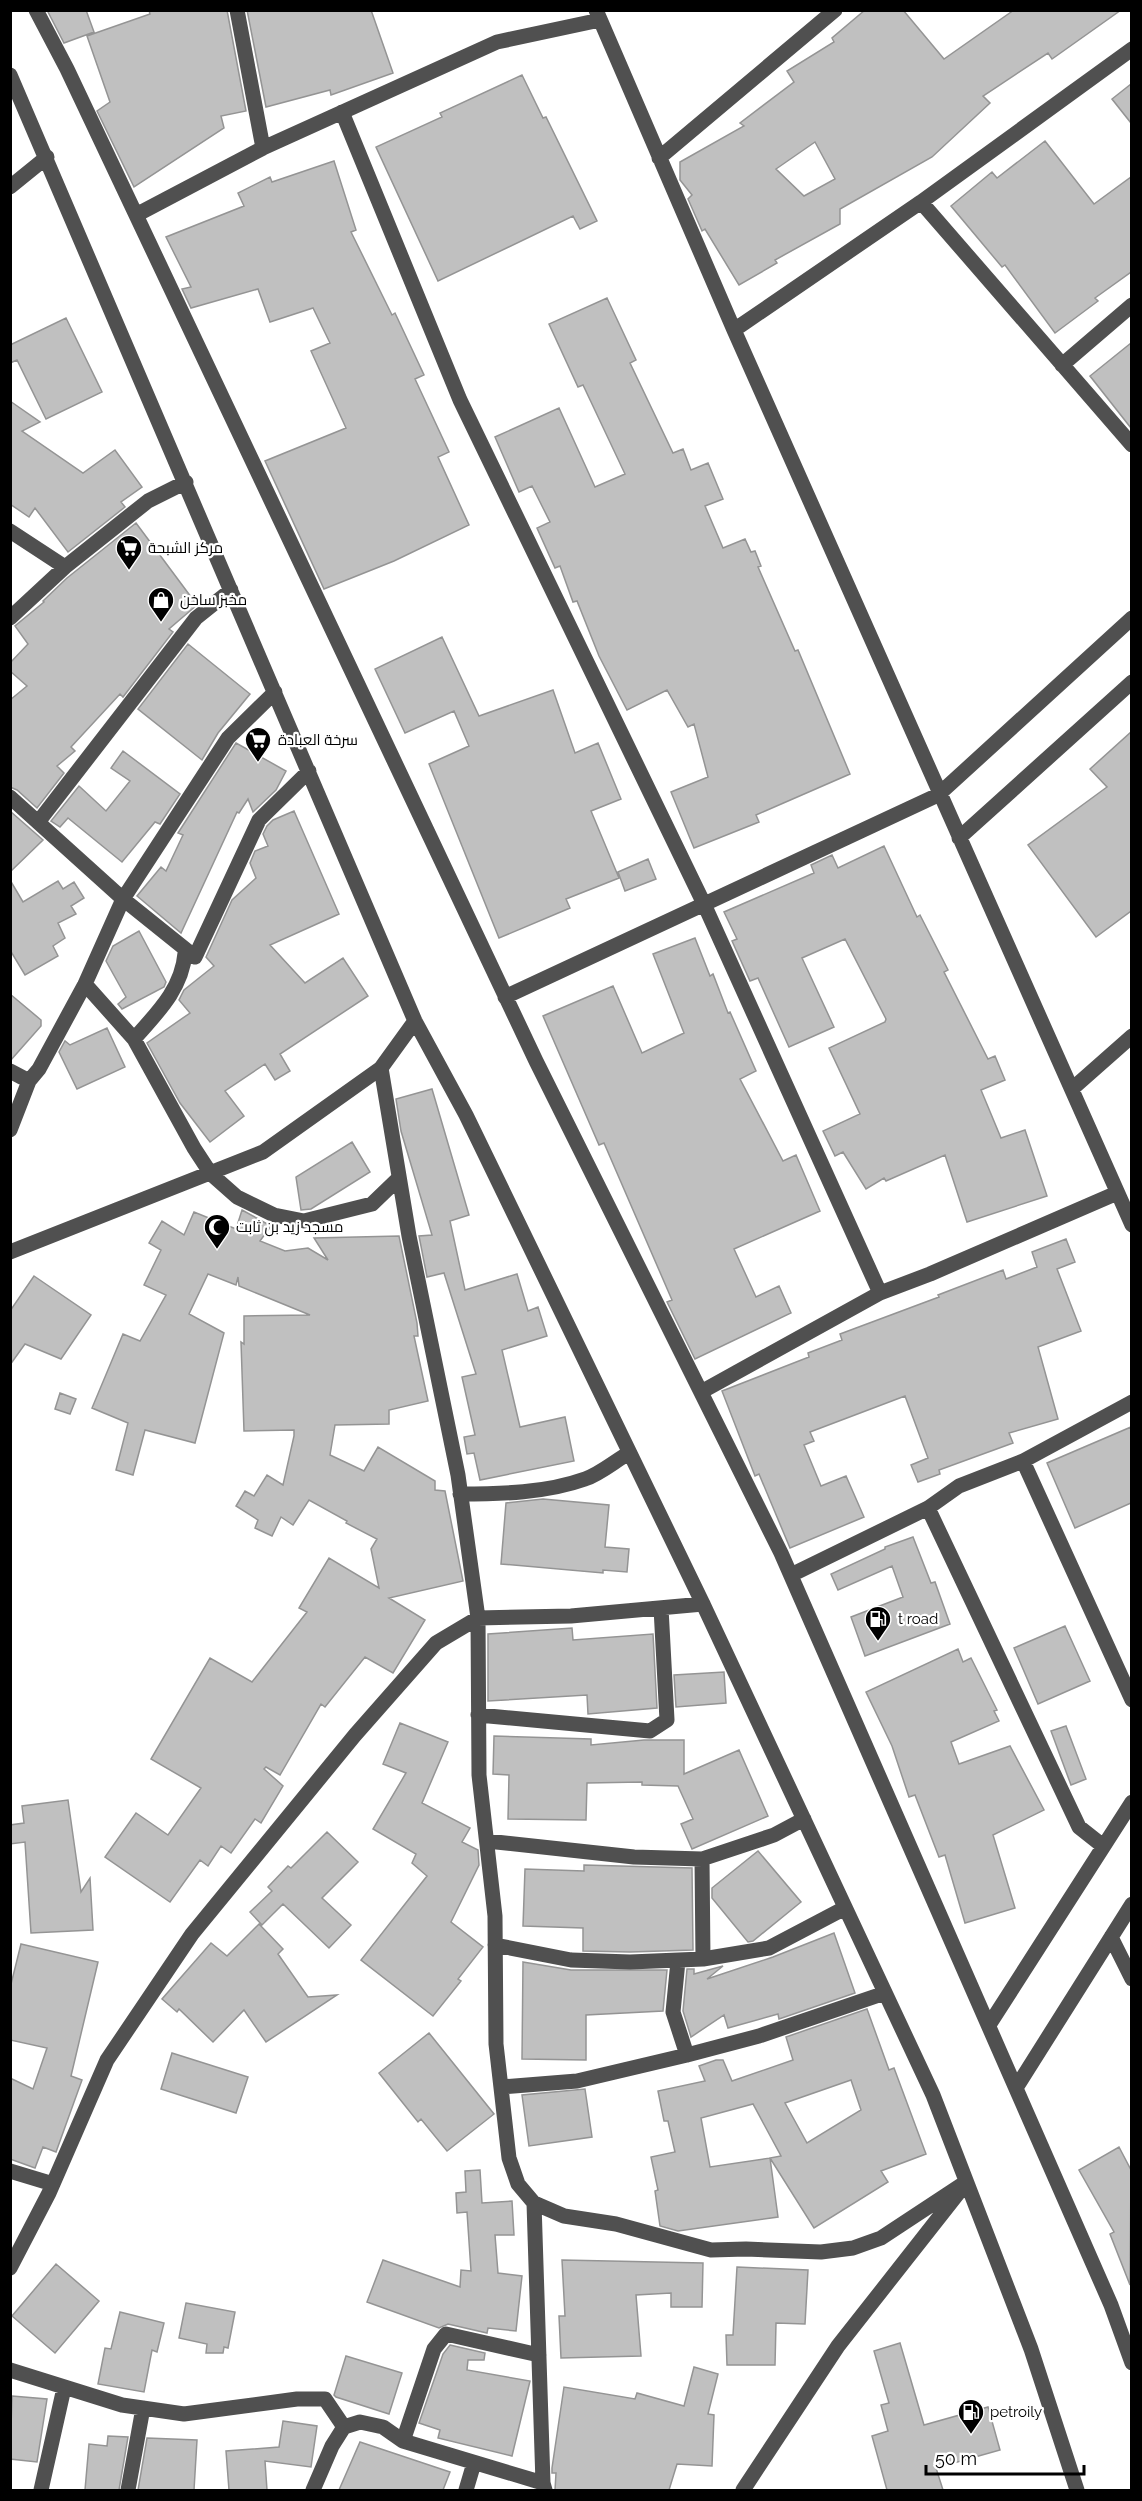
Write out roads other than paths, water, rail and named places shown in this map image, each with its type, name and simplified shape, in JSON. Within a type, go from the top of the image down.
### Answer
[{"type":"street","points":[[36,10],[67,69],[505,997],[791,1575],[1111,2305],[1131,2363]]},
{"type":"street","points":[[237,10],[263,148]]},
{"type":"street","points":[[659,158],[826,13]]},
{"type":"street","points":[[136,215],[263,148],[497,42],[598,15],[938,795],[1072,1089],[1131,1225]]},
{"type":"street","points":[[734,330],[921,202],[1131,49]]},
{"type":"street","points":[[10,75],[415,1021],[466,1115],[703,1604],[933,2095],[1031,2349],[1077,2490]]},
{"type":"street","points":[[342,112],[460,400],[704,904],[880,1293]]},
{"type":"street","points":[[10,186],[47,157]]},
{"type":"street","points":[[921,202],[1131,445]]},
{"type":"street","points":[[1062,364],[1131,305]]},
{"type":"street","points":[[10,618],[65,567],[148,501],[186,482]]},
{"type":"street","points":[[10,531],[65,567]]},
{"type":"street","points":[[39,821],[196,618],[231,590]]},
{"type":"street","points":[[505,997],[938,795],[1131,618]]},
{"type":"street","points":[[959,838],[1131,682]]},
{"type":"street","points":[[10,1130],[29,1081],[39,1069],[85,984],[123,899],[228,738],[275,692]]},
{"type":"street","points":[[195,957],[259,820],[309,771]]},
{"type":"street","points":[[10,797],[123,899],[195,957]]},
{"type":"street","points":[[134,1039],[170,998],[184,968],[185,953],[195,957]]},
{"type":"street","points":[[85,984],[134,1039],[194,1148],[211,1174],[237,1197],[274,1215],[304,1221],[372,1204],[399,1178]]},
{"type":"street","points":[[10,1252],[263,1152],[381,1068],[415,1021]]},
{"type":"street","points":[[1072,1089],[1131,1036]]},
{"type":"street","points":[[381,1068],[399,1178],[460,1494],[478,1618],[479,1775],[495,1916],[496,2044],[509,2158],[518,2184],[534,2203],[564,2216],[616,2224],[711,2250],[746,2249],[821,2253],[853,2248],[881,2238],[966,2182]]},
{"type":"street","points":[[10,1071],[29,1081]]},
{"type":"street","points":[[701,1392],[880,1293],[930,1274],[1118,1193]]},
{"type":"street","points":[[791,1575],[928,1508],[959,1486],[1023,1461],[1131,1402]]},
{"type":"street","points":[[460,1494],[492,1494],[544,1489],[586,1479],[629,1453]]},
{"type":"street","points":[[1023,1461],[1131,1700]]},
{"type":"street","points":[[928,1508],[1079,1827],[1103,1846]]},
{"type":"street","points":[[10,2268],[53,2184],[108,2060],[192,1934],[355,1735],[436,1643],[478,1618],[571,1616],[703,1604]]},
{"type":"street","points":[[478,1715],[650,1731],[667,1720],[661,1608]]},
{"type":"street","points":[[989,2025],[1131,1802]]},
{"type":"street","points":[[487,1841],[634,1857],[702,1859],[774,1835],[804,1820]]},
{"type":"street","points":[[702,1859],[703,1959]]},
{"type":"street","points":[[1016,2088],[1131,1904]]},
{"type":"street","points":[[495,1945],[571,1960],[678,1961],[703,1959],[769,1948],[845,1908]]},
{"type":"street","points":[[1111,1937],[1131,1979]]},
{"type":"street","points":[[678,1961],[673,2012],[687,2055]]},
{"type":"street","points":[[501,2087],[577,2081],[687,2055],[759,2037],[885,1993]]},
{"type":"street","points":[[10,2171],[53,2184]]},
{"type":"street","points":[[743,2490],[838,2346],[966,2182]]},
{"type":"street","points":[[314,2490],[332,2446],[344,2427],[360,2422],[383,2427],[404,2441],[544,2487],[534,2203]]},
{"type":"street","points":[[404,2441],[434,2349],[446,2334],[539,2355]]},
{"type":"street","points":[[10,2370],[122,2405],[184,2414],[297,2398],[325,2399],[344,2427]]},
{"type":"street","points":[[41,2490],[64,2388]]},
{"type":"street","points":[[128,2490],[143,2408]]},
{"type":"street","points":[[466,2490],[474,2463]]},
{"type":"place","name":"مركز الشبحة","points":[[129,571]]},
{"type":"place","name":"مخبز ساخن","points":[[161,623]]},
{"type":"place","name":"سرخة العبادة","points":[[258,763]]},
{"type":"place","name":"مسجد زيد بن ثابت","points":[[217,1250]]},
{"type":"place","name":"t road","points":[[878,1642]]},
{"type":"place","name":"petroily","points":[[971,2435]]}]
